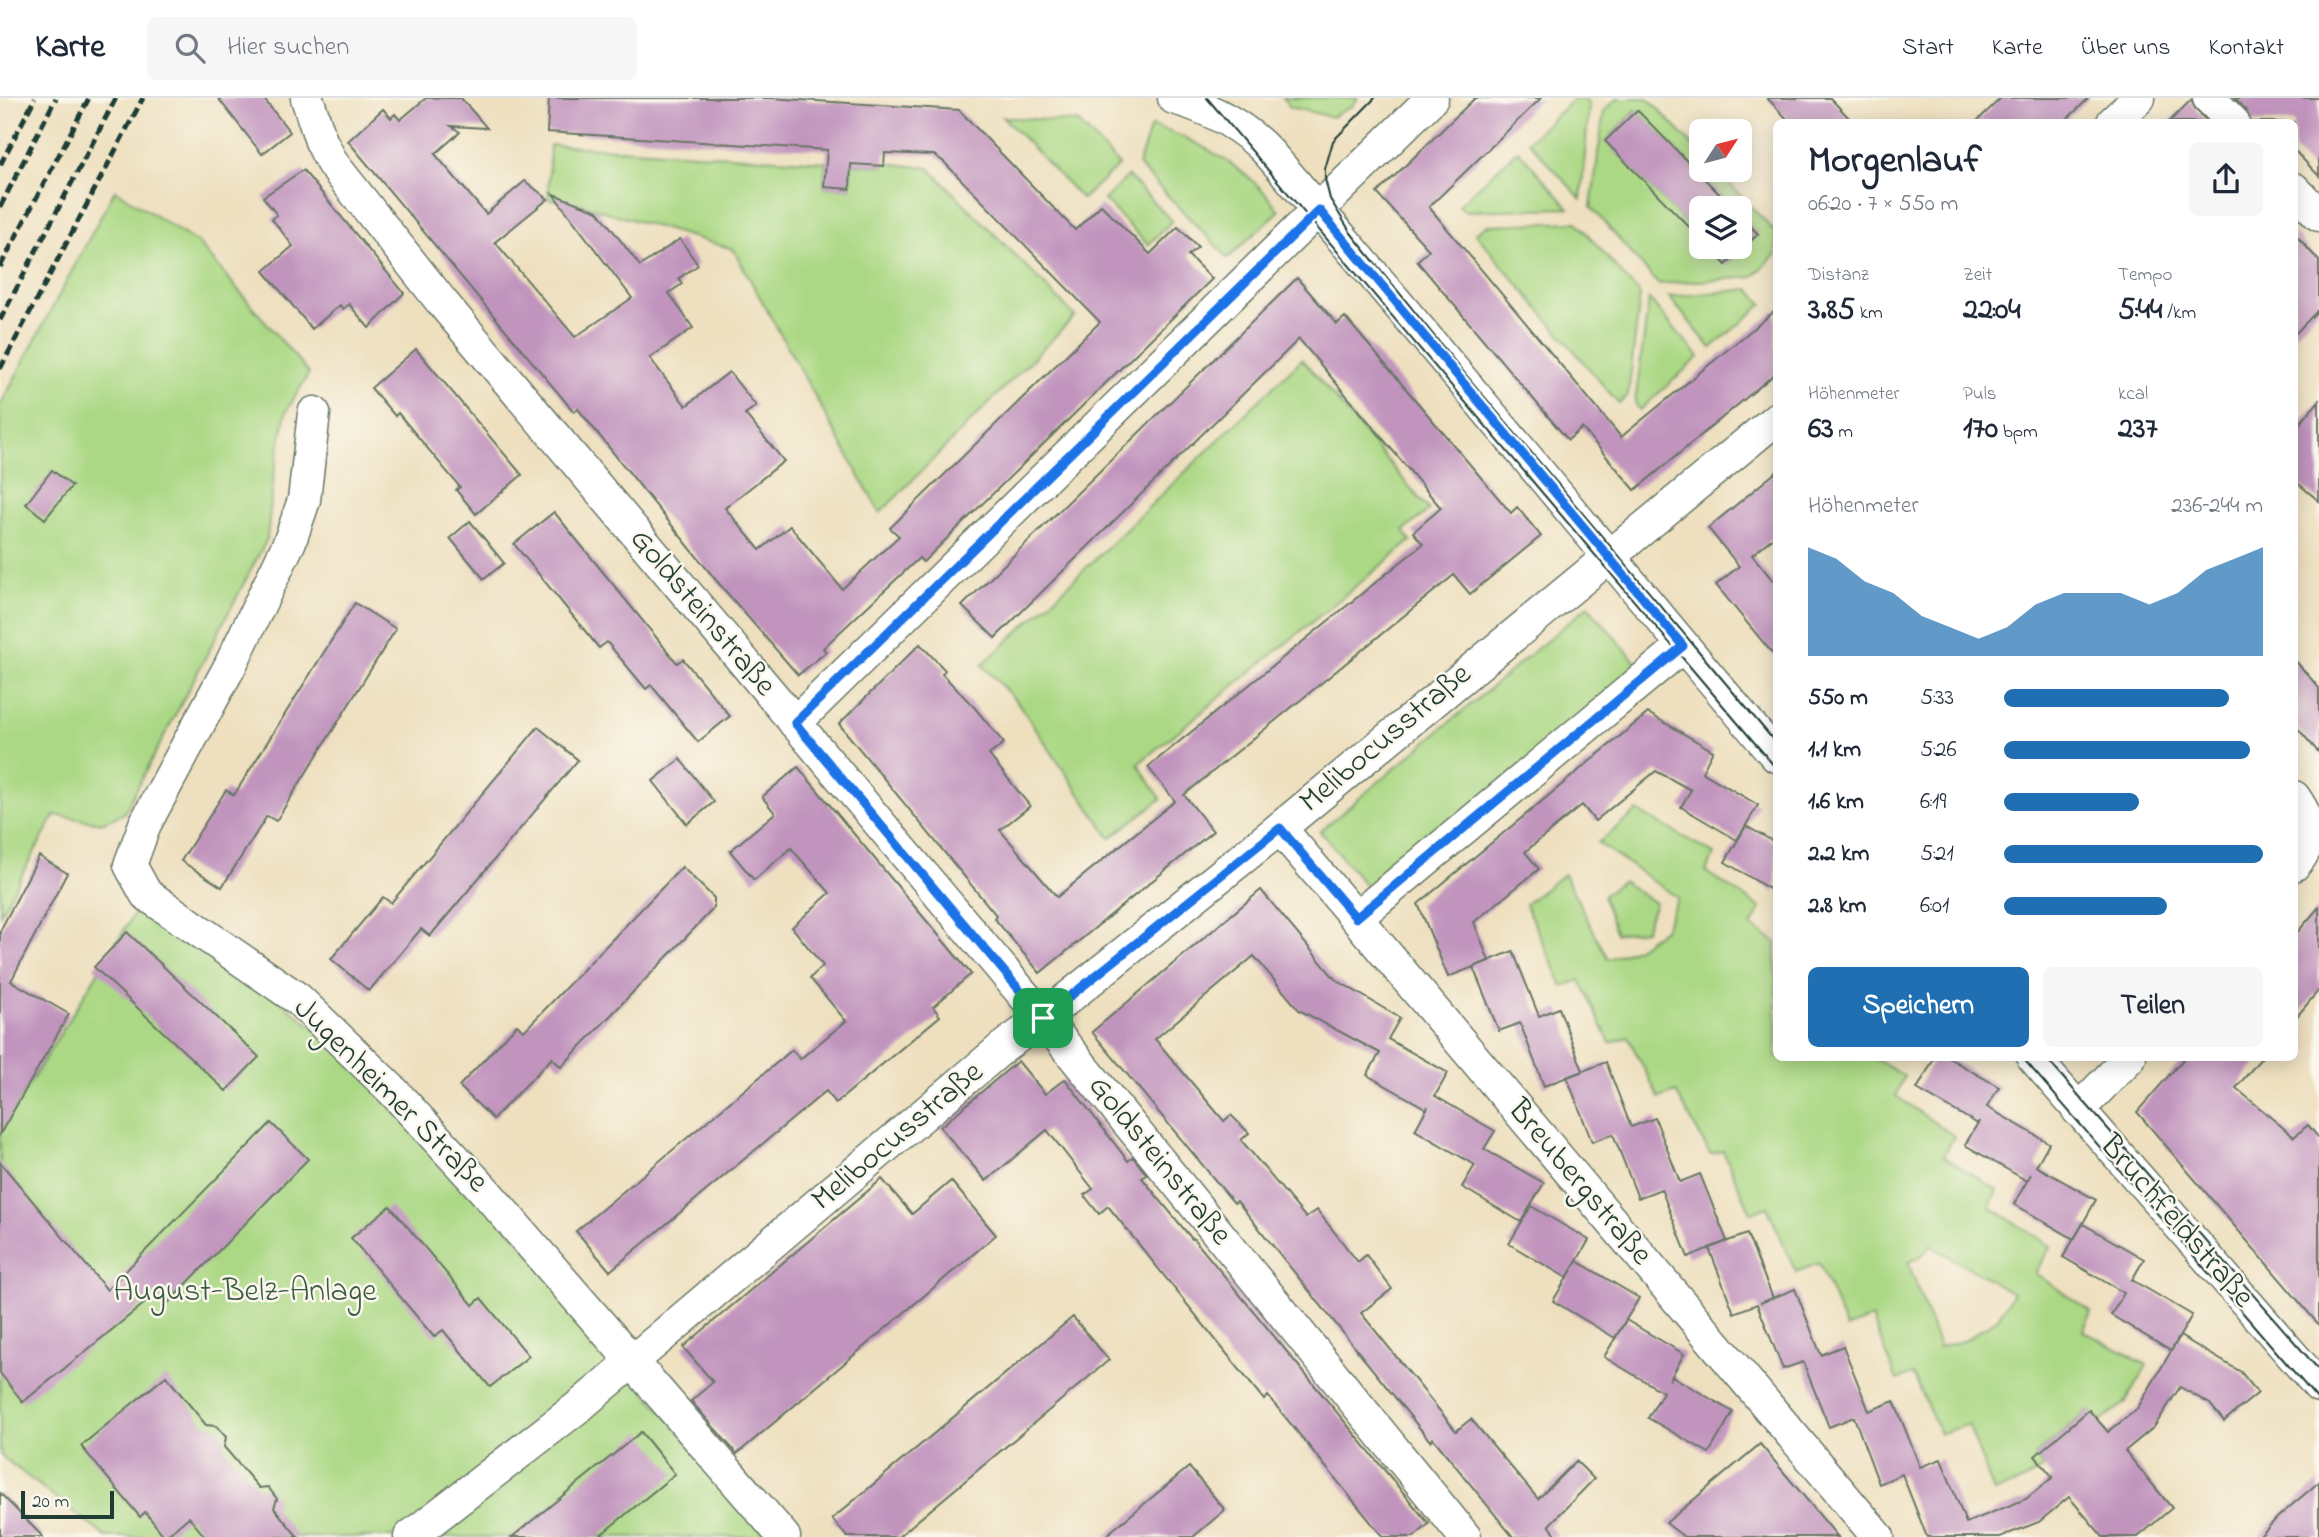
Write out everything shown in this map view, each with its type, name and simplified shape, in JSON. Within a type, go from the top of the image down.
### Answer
[{"type":"street","name":"Goldsteinstraße","points":[[307,98],[321,141],[332,163],[441,302],[1043,1018],[1465,1537]]},
{"type":"street","points":[[1174,98],[1221,117],[1255,139],[1319,210],[1773,751]]},
{"type":"street","points":[[795,723],[1432,98]]},
{"type":"street","points":[[2116,119],[2139,98]]},
{"type":"street","points":[[2209,98],[2229,119]]},
{"type":"street","points":[[2298,193],[2319,215]]},
{"type":"street","name":"Jugenheimer Straße","points":[[314,413],[304,500],[290,541],[230,666],[145,824],[130,865],[146,894],[298,999],[392,1090],[491,1199],[784,1537]]},
{"type":"street","name":"Melibocusstraße","points":[[410,1537],[582,1404],[992,1057],[1280,828],[1773,421]]},
{"type":"street","points":[[1356,918],[1683,646]]},
{"type":"street","points":[[2298,803],[2307,818],[2310,830],[2298,860]]},
{"type":"street","name":"Breubergstraße","points":[[1280,828],[1878,1537]]},
{"type":"street","name":"Bruchfeldstraße","points":[[2036,1061],[2319,1386]]},
{"type":"street","points":[[2078,1110],[2126,1061]]},
{"type":"green space","points":[[1283,98],[1358,98],[1352,106],[1332,117],[1290,107]]},
{"type":"green space","points":[[1575,98],[1583,98],[1589,104],[1581,199],[1528,141]]},
{"type":"green space","points":[[1617,98],[1648,98],[1689,141],[1689,164],[1636,110],[1606,141],[1689,227],[1689,259],[1721,259],[1726,264],[1731,259],[1752,259],[1752,239],[1757,234],[1752,228],[1752,208],[1773,230],[1773,257],[1753,277],[1658,284],[1591,207],[1604,111]]},
{"type":"green space","points":[[1003,117],[1078,122],[1119,165],[1082,199]]},
{"type":"green space","points":[[1151,126],[1186,139],[1222,158],[1268,196],[1279,211],[1228,258],[1138,165]]},
{"type":"green space","points":[[550,145],[826,162],[824,187],[850,188],[851,164],[884,166],[884,163],[929,168],[1075,316],[880,513],[733,249],[576,203],[548,199]]},
{"type":"green space","points":[[1518,150],[1569,208],[1464,211],[1459,205]]},
{"type":"green space","points":[[1128,176],[1172,221],[1148,245],[1104,200]]},
{"type":"green space","points":[[1707,182],[1727,182],[1741,196],[1721,196]]},
{"type":"green space","points":[[115,190],[199,244],[309,373],[286,412],[274,474],[267,539],[124,813],[102,823],[55,815],[0,914],[0,406]]},
{"type":"green space","points":[[1577,222],[1640,295],[1628,395],[1619,404],[1475,233],[1487,225]]},
{"type":"green space","points":[[1749,289],[1763,304],[1711,348],[1669,297]]},
{"type":"green space","points":[[1649,299],[1699,357],[1640,410],[1635,403]]},
{"type":"green space","points":[[1302,359],[1429,510],[1404,531],[1411,541],[1138,764],[1161,799],[1110,838],[1018,703],[982,665]]},
{"type":"green space","points":[[1588,606],[1640,667],[1371,892],[1320,831]]},
{"type":"green space","points":[[1637,811],[1714,854],[1706,872],[1761,908],[1751,926],[1773,940],[1773,1061],[1879,1061],[1904,1076],[1896,1096],[1954,1136],[1943,1156],[1997,1190],[1990,1207],[2051,1246],[2035,1273],[2091,1312],[2083,1331],[2147,1365],[2125,1403],[2099,1422],[2089,1410],[2035,1456],[2044,1467],[2024,1481],[1994,1492],[1968,1424],[1940,1434],[1913,1374],[1897,1380],[1872,1318],[1846,1328],[1819,1263],[1796,1272],[1767,1207],[1751,1213],[1723,1151],[1710,1154],[1676,1092],[1659,1098],[1628,1037],[1610,1043],[1580,980],[1563,986],[1525,904],[1564,874],[1608,959],[1636,949],[1664,929],[1678,898],[1598,843]],"holes":[[[1931,1246],[2013,1293],[1998,1318],[1966,1340],[1939,1347],[1908,1262],[1920,1257]]]},
{"type":"green space","points":[[1622,881],[1655,903],[1645,930],[1616,934],[1603,896]]},
{"type":"green space","name":"August-Belz-Anlage","points":[[146,894],[392,1090],[768,1537],[106,1537],[0,1455],[0,1132]]},
{"type":"building","points":[[218,98],[263,98],[290,132],[262,154]]},
{"type":"building","points":[[426,98],[461,98],[487,128],[451,126],[460,132],[435,154],[486,214],[525,181],[548,199],[495,242],[575,337],[632,298],[553,194],[598,211],[640,266],[680,239],[698,265],[679,278],[682,284],[669,293],[693,328],[650,358],[686,406],[729,372],[756,406],[745,414],[784,461],[725,508],[760,550],[790,526],[842,589],[899,536],[890,528],[1100,322],[944,162],[934,155],[885,153],[884,166],[851,164],[850,189],[824,187],[827,150],[547,132],[549,98],[770,98],[959,110],[1075,230],[1101,205],[1150,254],[1178,227],[1198,247],[1188,255],[1212,279],[923,562],[919,558],[823,648],[826,652],[798,675],[715,579],[578,409],[574,412],[348,141],[383,109],[391,118],[395,114],[400,120]]},
{"type":"building","points":[[1475,98],[1541,98],[1429,207],[1621,437],[1773,312],[1773,375],[1635,490],[1582,428],[1568,440],[1417,261],[1429,250],[1377,193]]},
{"type":"building","points":[[1767,98],[1830,98],[1850,119],[1787,119]]},
{"type":"building","points":[[2001,98],[2089,98],[2067,119],[1979,119]]},
{"type":"building","points":[[2235,98],[2319,98],[2319,176],[2298,154],[2298,119],[2250,119],[2246,110]]},
{"type":"building","points":[[2191,100],[2205,119],[2172,119]]},
{"type":"building","points":[[1637,110],[1689,163],[1689,182],[1708,182],[1721,196],[1689,196],[1689,227],[1605,141]]},
{"type":"building","points":[[303,170],[404,293],[369,328],[349,304],[343,309],[340,305],[312,329],[264,271],[293,246],[272,219],[277,215],[263,197]]},
{"type":"building","points":[[1752,228],[1758,234],[1752,240]]},
{"type":"building","points":[[2298,237],[2319,261],[2319,309],[2298,331]]},
{"type":"building","points":[[1720,259],[1732,259],[1726,265]]},
{"type":"building","points":[[1297,278],[1337,324],[1345,317],[1511,513],[1517,507],[1541,536],[1470,594],[1454,575],[1184,795],[1213,831],[1040,973],[994,918],[996,915],[839,724],[920,644],[945,670],[942,674],[1004,743],[989,755],[1030,806],[1000,830],[1057,897],[1175,801],[1148,767],[1423,544],[1413,532],[1441,508],[1299,339],[995,638],[962,606]]},
{"type":"building","points":[[416,349],[522,475],[476,514],[456,490],[460,487],[398,413],[395,416],[371,388]]},
{"type":"building","points":[[2319,401],[2319,501],[2298,483],[2298,425]]},
{"type":"building","points":[[52,470],[72,486],[45,519],[26,504]]},
{"type":"building","points":[[1773,474],[1773,538],[1752,555],[1773,580],[1773,654],[1716,585],[1739,566],[1708,528]]},
{"type":"building","points":[[554,512],[677,663],[683,659],[730,716],[698,742],[651,685],[646,689],[607,642],[599,648],[514,544]]},
{"type":"building","points":[[470,521],[504,563],[484,579],[450,538]]},
{"type":"building","points":[[355,603],[396,629],[276,821],[267,816],[222,887],[181,861],[226,790],[234,795]]},
{"type":"building","points":[[2298,664],[2319,688],[2319,753],[2298,729]]},
{"type":"building","points":[[1648,713],[1713,751],[1702,772],[1758,805],[1737,840],[1681,807],[1691,790],[1656,771],[1595,821],[1582,805],[1525,852],[1539,869],[1474,922],[1489,961],[1448,977],[1418,904]]},
{"type":"building","points":[[538,727],[578,760],[430,936],[421,929],[369,991],[331,959],[383,897],[391,903]]},
{"type":"building","points":[[680,759],[714,802],[687,824],[653,781]]},
{"type":"building","points":[[798,767],[971,974],[933,1007],[940,1016],[836,1103],[826,1091],[610,1271],[576,1231],[792,1050],[800,1059],[846,1021],[810,978],[823,966],[792,927],[830,893],[791,848],[754,880],[730,851],[775,813],[762,797]]},
{"type":"building","points":[[1746,826],[1773,841],[1773,891],[1725,862]]},
{"type":"building","points":[[39,856],[67,873],[11,981],[69,1014],[0,1134],[0,931]]},
{"type":"building","points":[[682,867],[714,898],[714,908],[561,1067],[552,1058],[493,1119],[459,1086],[517,1025],[524,1031]]},
{"type":"building","points":[[1261,890],[1335,979],[1400,1018],[1388,1039],[1448,1073],[1435,1096],[1495,1131],[1484,1149],[1544,1183],[1521,1222],[1462,1187],[1475,1165],[1415,1130],[1427,1109],[1367,1075],[1380,1053],[1299,1010],[1254,956],[1155,1039],[1224,1121],[1231,1115],[1249,1133],[1241,1140],[1306,1218],[1317,1210],[1358,1262],[1366,1255],[1392,1289],[1361,1313],[1456,1431],[1471,1419],[1538,1499],[1576,1461],[1594,1479],[1549,1525],[1558,1537],[1513,1537],[1433,1438],[1430,1441],[1237,1201],[1234,1203],[1092,1032]]},
{"type":"building","points":[[2319,907],[2319,990],[2298,1015],[2298,931]]},
{"type":"building","points":[[127,932],[259,1057],[226,1091],[94,967]]},
{"type":"building","points":[[1513,951],[1539,1016],[1559,1008],[1583,1071],[1544,1086],[1520,1023],[1499,1031],[1473,967]]},
{"type":"building","points":[[1018,1061],[1045,1094],[1065,1079],[1128,1161],[1133,1157],[1147,1175],[1142,1178],[1429,1524],[1414,1537],[1383,1537],[1268,1396],[1264,1400],[1108,1206],[1099,1214],[1084,1195],[1093,1189],[1047,1130],[986,1181],[940,1127]]},
{"type":"building","points":[[1933,1061],[1954,1061],[1999,1087],[1987,1107],[2049,1143],[2036,1166],[2096,1200],[2074,1239],[2014,1204],[2031,1174],[2027,1181],[1965,1145],[1977,1124],[1917,1089]]},
{"type":"building","points":[[2182,1061],[2259,1061],[2236,1088],[2294,1137],[2308,1125],[2319,1138],[2319,1325],[2137,1112]]},
{"type":"building","points":[[1606,1062],[1631,1127],[1655,1118],[1680,1182],[1700,1174],[1727,1241],[1688,1257],[1661,1189],[1638,1198],[1613,1134],[1592,1142],[1567,1077]]},
{"type":"building","points":[[271,1123],[308,1159],[167,1304],[156,1294],[23,1402],[0,1373],[0,1162],[107,1290]]},
{"type":"building","points":[[882,1179],[912,1214],[951,1181],[996,1235],[737,1454],[691,1401],[713,1382],[683,1347]]},
{"type":"building","points":[[390,1206],[473,1305],[481,1298],[529,1356],[490,1387],[443,1330],[434,1337],[351,1238]]},
{"type":"building","points":[[1531,1206],[1589,1240],[1567,1278],[1509,1244]]},
{"type":"building","points":[[2083,1224],[2144,1259],[2132,1280],[2192,1315],[2171,1351],[2111,1315],[2124,1293],[2063,1257]]},
{"type":"building","points":[[1747,1234],[1773,1298],[1795,1289],[1821,1355],[1843,1346],[1869,1411],[1894,1401],[1920,1467],[1941,1459],[1966,1523],[2026,1499],[2053,1477],[2035,1456],[2089,1410],[2108,1432],[2137,1409],[2180,1336],[2241,1372],[2258,1393],[2224,1421],[2210,1404],[2180,1387],[2154,1427],[2125,1451],[2172,1508],[2138,1537],[2103,1537],[2069,1497],[2039,1522],[2000,1537],[1927,1537],[1902,1474],[1879,1484],[1854,1417],[1829,1427],[1803,1362],[1783,1369],[1757,1304],[1734,1313],[1709,1248]]},
{"type":"building","points":[[1577,1261],[1639,1298],[1615,1338],[1553,1301]]},
{"type":"building","points":[[1073,1317],[1109,1360],[898,1537],[847,1537],[832,1519]]},
{"type":"building","points":[[1626,1320],[1684,1354],[1669,1381],[1672,1376],[1733,1412],[1709,1453],[1648,1418],[1663,1392],[1604,1357]]},
{"type":"building","points":[[166,1376],[206,1425],[216,1426],[226,1437],[224,1447],[259,1488],[268,1487],[277,1499],[274,1508],[298,1537],[205,1537],[189,1517],[165,1537],[145,1512],[140,1517],[81,1446]]},
{"type":"building","points":[[641,1432],[675,1474],[598,1537],[512,1537]]},
{"type":"building","points":[[1760,1444],[1838,1537],[1684,1537],[1666,1523]]},
{"type":"building","points":[[1189,1467],[1225,1510],[1193,1537],[1104,1537]]},
{"type":"building","points":[[2319,1482],[2319,1537],[2259,1537],[2279,1516]]},
{"type":"building","points":[[0,1493],[43,1537],[0,1537]]},
{"type":"tram line","points":[[1207,98],[1773,764]]},
{"type":"tram line","points":[[1375,98],[1333,141],[1325,169],[1330,199],[1351,233],[1455,362],[1773,739]]},
{"type":"tram line","points":[[2025,1061],[2319,1401]]},
{"type":"tram line","points":[[2049,1061],[2319,1370]]},
{"type":"railway","points":[[0,165],[35,98]]},
{"type":"railway","points":[[0,207],[56,98]]},
{"type":"railway","points":[[0,267],[89,98]]},
{"type":"railway","points":[[0,320],[116,98]]},
{"type":"railway","points":[[0,369],[143,98]]},
{"type":"route","points":[[1319,210],[1683,646],[1356,918],[1280,828],[1043,1018],[795,723],[1319,210]]}]
